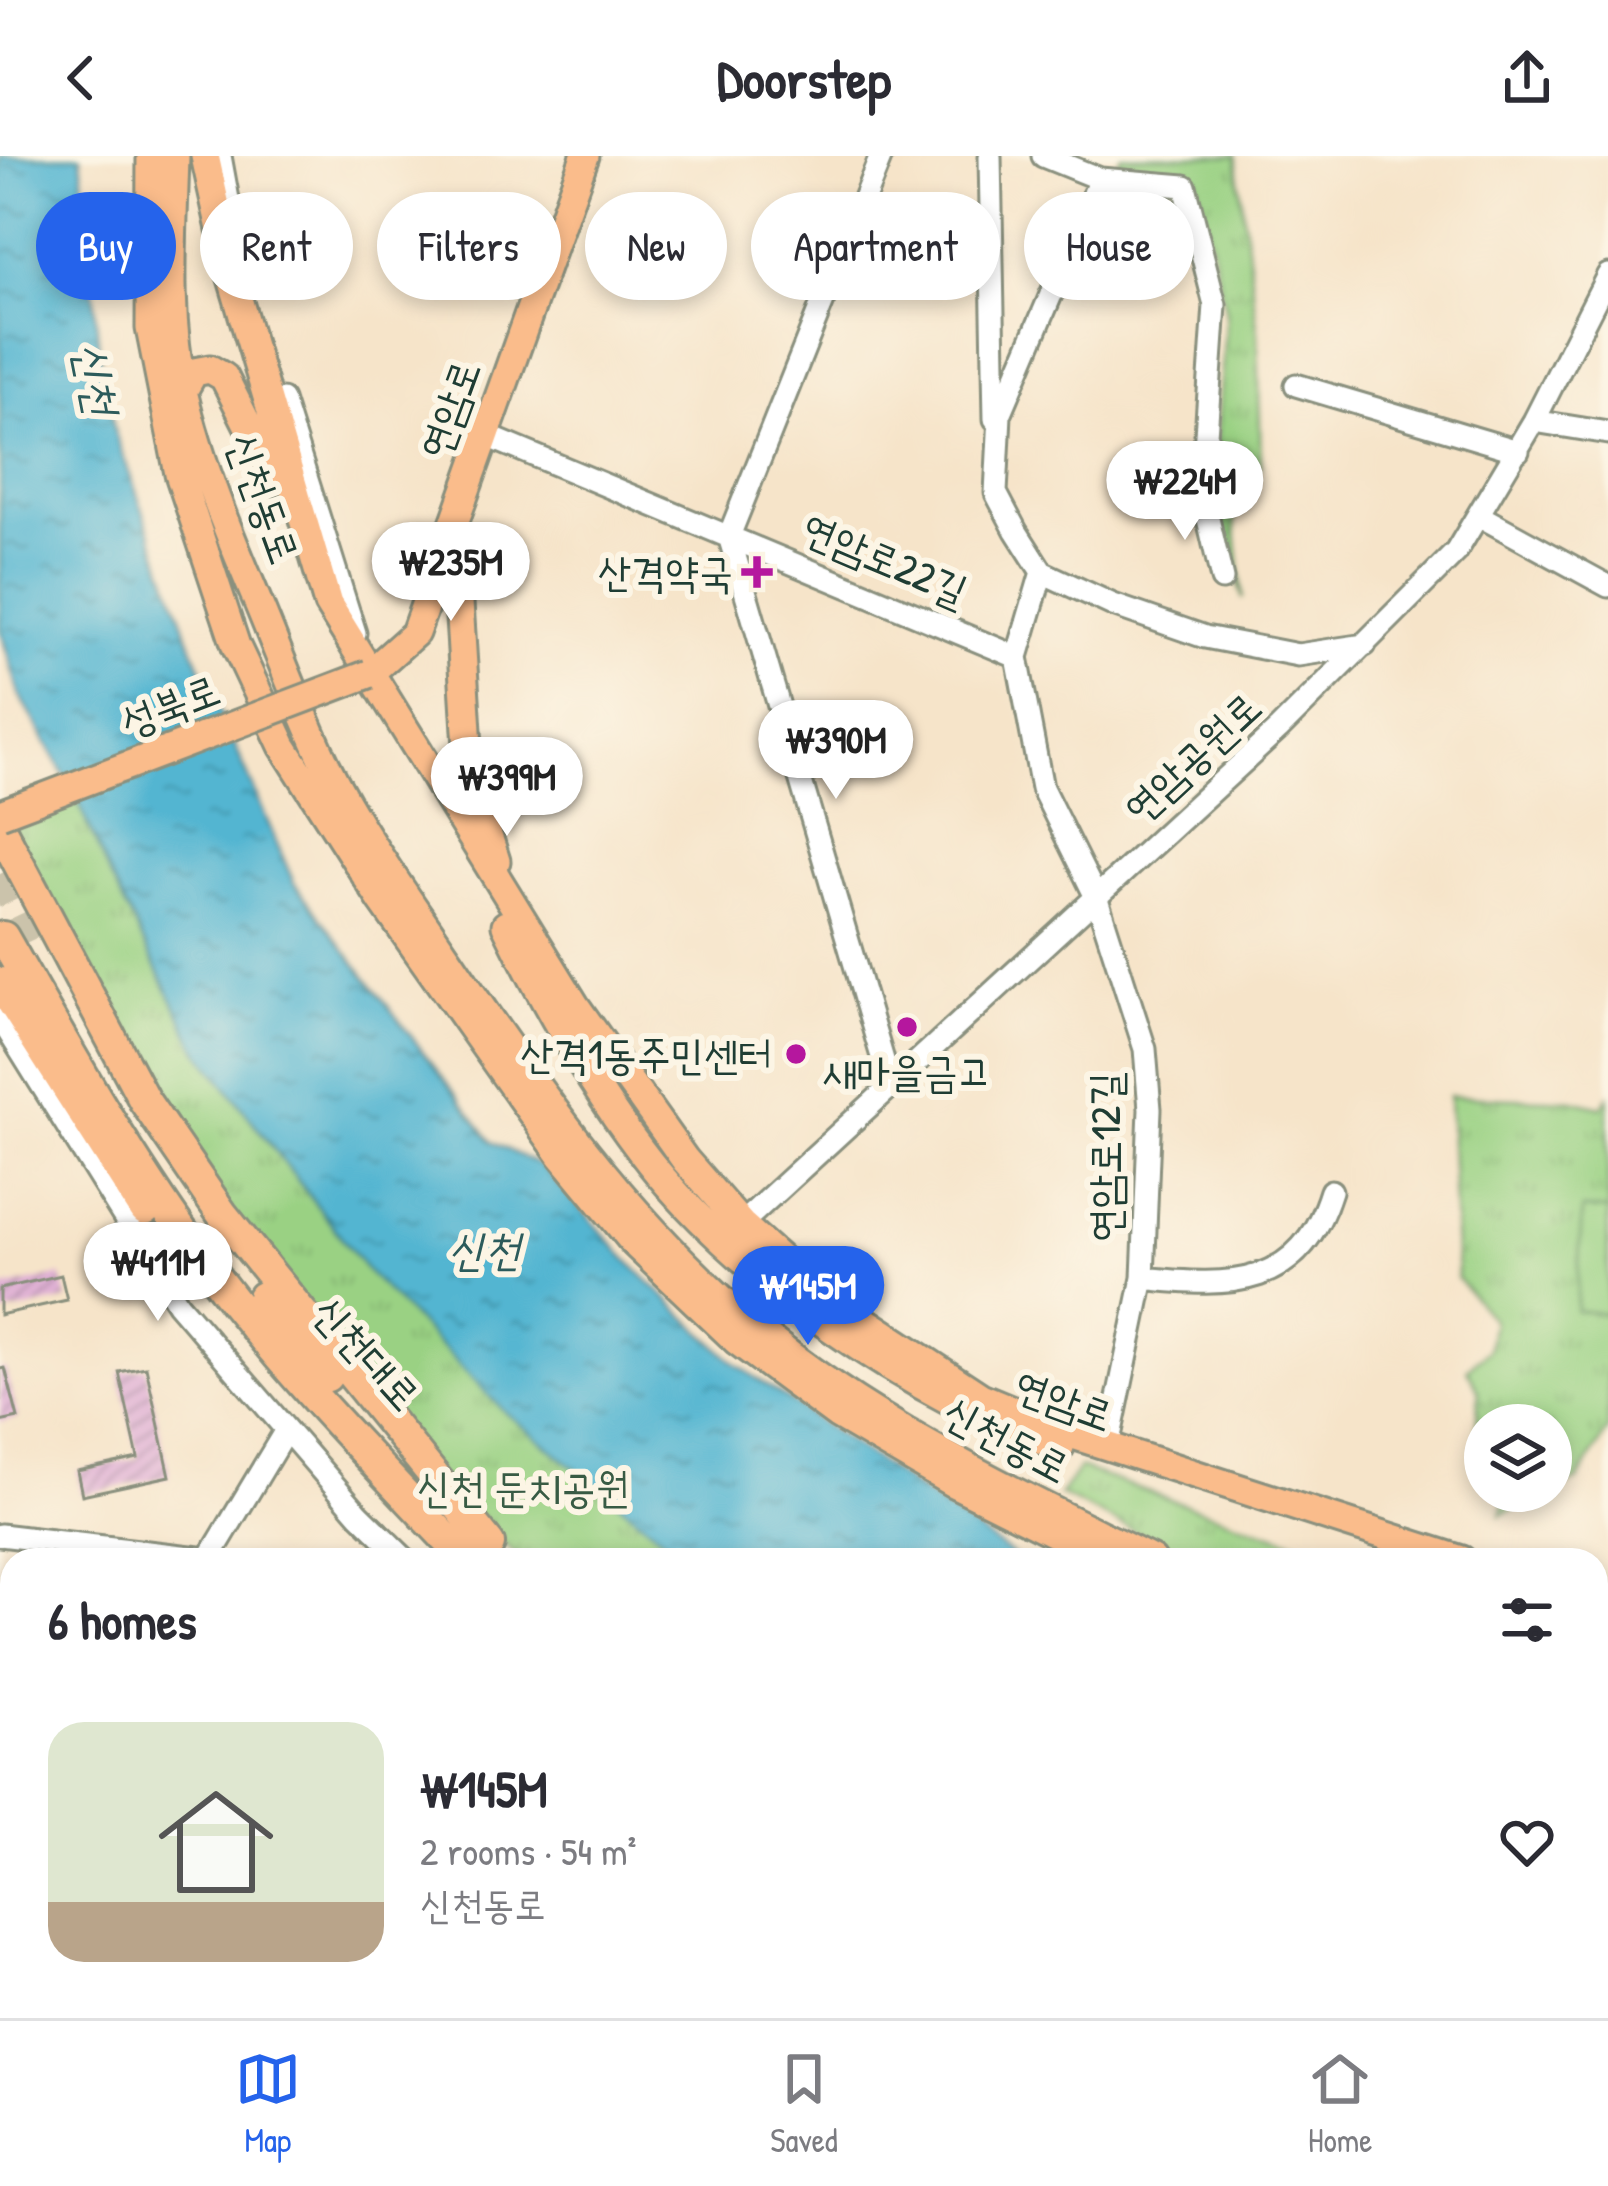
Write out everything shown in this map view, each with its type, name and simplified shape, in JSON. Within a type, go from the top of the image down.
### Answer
[{"type":"highway","points":[[0,828],[32,897],[144,1100],[222,1214],[475,1548]]},
{"type":"highway","points":[[0,893],[32,897]]},
{"type":"highway","name":"신천대로","points":[[18,939],[139,1126],[297,1345],[474,1548]]},
{"type":"highway","points":[[0,983],[120,1177],[215,1307],[296,1405],[409,1523],[464,1548]]},
{"type":"main road","name":"신천동로","points":[[151,156],[153,346],[165,422],[205,553],[236,646],[283,746],[406,936],[562,1156],[634,1243],[737,1341],[837,1415],[953,1483],[1084,1548]]},
{"type":"main road","name":"신천동로","points":[[176,156],[172,272],[183,391],[222,516],[334,780],[376,851],[577,1145],[653,1232],[751,1324],[815,1374],[948,1459],[1128,1548]]},
{"type":"main road","points":[[205,156],[231,275],[308,549],[328,604],[510,902]]},
{"type":"main road","name":"연암로","points":[[369,674],[415,633],[585,156]]},
{"type":"main road","points":[[183,391],[194,372],[210,370],[224,377],[308,549]]},
{"type":"main road","points":[[454,522],[470,779],[510,902]]},
{"type":"main road","name":"성북로","points":[[0,814],[369,674]]},
{"type":"main road","name":"연암로","points":[[451,810],[553,1022],[643,1155],[752,1268],[880,1364],[1023,1435],[1254,1508],[1424,1548]]},
{"type":"main road","name":"연암로","points":[[510,902],[671,1140],[741,1224],[806,1282],[981,1397],[1108,1446],[1425,1548]]},
{"type":"street","points":[[220,156],[242,270],[369,674]]},
{"type":"street","points":[[880,156],[729,536],[890,1084]]},
{"type":"street","points":[[990,156],[996,494],[1042,572],[1205,638],[1298,655],[1366,645]]},
{"type":"street","points":[[1043,156],[1100,179],[1185,186],[1215,305],[1202,494],[1222,579]]},
{"type":"street","points":[[995,447],[1000,415],[1100,179]]},
{"type":"street","name":"연암공원로","points":[[741,1224],[1097,899],[1366,645],[1456,552],[1534,422],[1608,275]]},
{"type":"street","points":[[1296,385],[1518,451]]},
{"type":"street","points":[[1534,422],[1608,433]]},
{"type":"street","name":"연암로22길","points":[[485,435],[1017,657]]},
{"type":"street","points":[[1478,515],[1608,586]]},
{"type":"street","points":[[1042,572],[1017,657],[1042,788],[1097,899]]},
{"type":"street","name":"연암로12길","points":[[1097,899],[1144,1049],[1150,1108],[1143,1278],[1108,1446]]},
{"type":"street","points":[[0,1018],[178,1304],[395,1548]]},
{"type":"street","name":"연암로12길","points":[[1143,1278],[1196,1284],[1244,1280],[1284,1266],[1318,1231],[1331,1191]]},
{"type":"street","points":[[215,1548],[286,1430]]},
{"type":"street","points":[[0,1535],[113,1548]]},
{"type":"green space","points":[[1121,156],[1236,156],[1258,335],[1261,467],[1230,475],[1243,599],[1213,494],[1226,313],[1196,177],[1116,166]]},
{"type":"green space","name":"신천 둔치공원","points":[[77,798],[198,1050],[368,1272],[678,1548],[509,1548],[443,1485],[368,1401],[232,1217],[110,1021],[0,828]]},
{"type":"green space","points":[[1449,1096],[1572,1100],[1601,1107],[1608,1097],[1608,1429],[1578,1480],[1572,1483],[1572,1404],[1478,1404],[1479,1391],[1467,1369],[1488,1350],[1493,1321],[1457,1278]]},
{"type":"green space","points":[[1582,1209],[1608,1210],[1608,1313],[1576,1311]]},
{"type":"green space","points":[[1079,1468],[1313,1548],[1168,1548],[1060,1495]]},
{"type":"water","name":"신천","points":[[0,156],[81,156],[84,192],[36,192],[36,300],[94,300],[100,360],[115,433],[192,646],[294,883],[492,1142],[541,1166],[639,1272],[736,1364],[1003,1548],[675,1548],[506,1413],[368,1272],[198,1050],[108,872],[77,798],[19,693],[0,629]]},
{"type":"building","points":[[61,1275],[67,1300],[0,1315],[0,1289]]},
{"type":"building","points":[[146,1367],[170,1476],[82,1495],[77,1471],[138,1458],[119,1372]]},
{"type":"building","points":[[5,1368],[18,1418],[0,1422],[0,1369]]},
{"type":"tunnel","points":[[0,874],[32,940]]},
{"type":"place","name":"산격약국","points":[[757,572]]},
{"type":"place","name":"새마을금고","points":[[907,1027]]},
{"type":"place","name":"산격1동주민센터","points":[[796,1054]]}]
